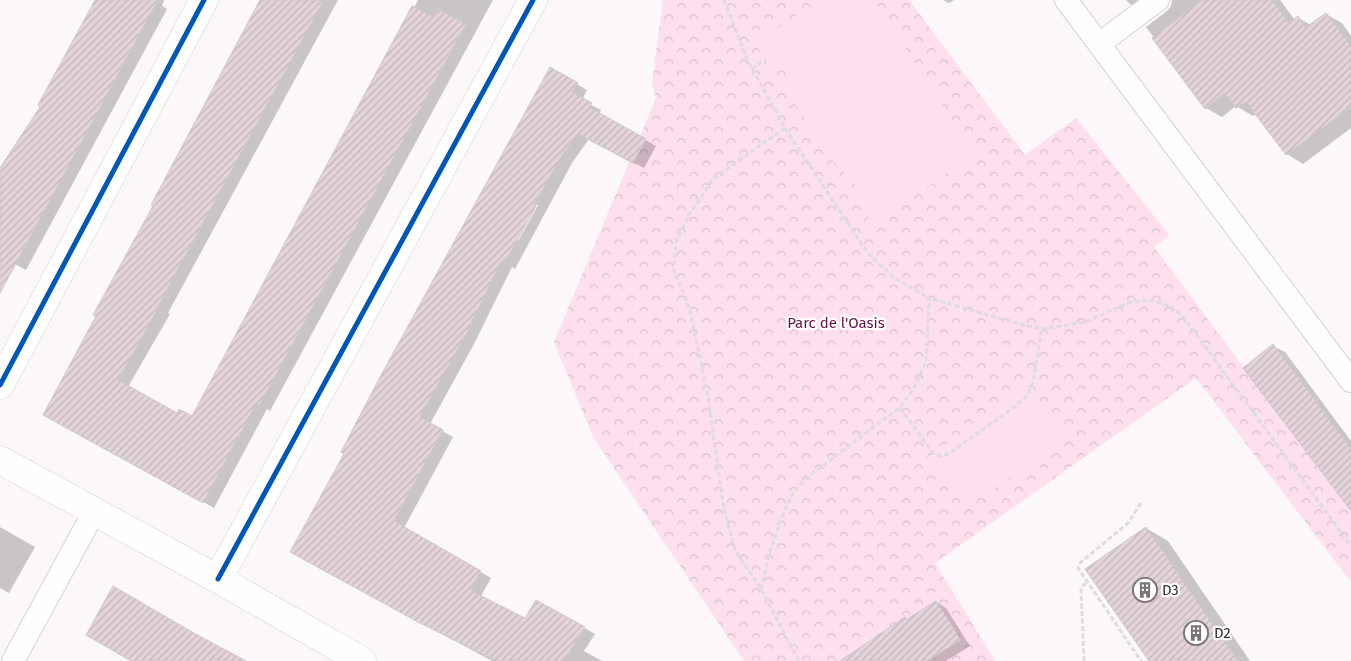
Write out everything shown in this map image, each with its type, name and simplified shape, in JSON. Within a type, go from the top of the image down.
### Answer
[{"type":"street","points":[[0,385],[204,0]]},
{"type":"street","points":[[218,580],[533,0]]},
{"type":"street","points":[[0,460],[218,580],[351,658]]},
{"type":"lane","points":[[1066,0],[1351,381]]},
{"type":"lane","points":[[1099,44],[1158,0]]},
{"type":"lane","points":[[13,661],[94,512]]},
{"type":"path","points":[[724,0],[746,59],[785,128],[867,252],[894,278],[929,298],[1042,329],[1085,322],[1132,302],[1152,300],[1168,306],[1182,315],[1351,546]]},
{"type":"path","points":[[752,69],[766,59]]},
{"type":"path","points":[[785,128],[713,179],[689,215],[676,242],[674,271],[691,316],[707,391],[722,504],[732,541],[735,550],[761,589],[799,661]]},
{"type":"path","points":[[761,589],[770,551],[785,509],[796,488],[813,473],[900,408],[913,390],[926,362],[929,298]]},
{"type":"path","points":[[900,408],[933,453],[940,456],[948,454],[1012,409],[1027,396],[1033,382],[1042,329]]},
{"type":"path","points":[[1141,503],[1128,522],[1080,563],[1078,568],[1141,661]]},
{"type":"path","points":[[1084,661],[1081,589],[1086,582]]},
{"type":"green space","name":"Parc de l'Oasis","points":[[663,0],[909,0],[1025,155],[1076,118],[1169,235],[1154,247],[1351,511],[1351,582],[1196,378],[935,563],[995,661],[744,661],[593,437],[554,342],[656,98],[652,83]]},
{"type":"green space","points":[[821,0],[874,0],[975,155],[872,223],[855,197],[856,186],[853,182],[845,182],[842,177],[844,166],[840,163],[834,163],[832,160],[835,156],[835,150],[826,145],[822,146],[783,85],[787,79],[786,72],[778,68],[773,70],[759,50],[764,45],[764,37]]},
{"type":"green space","points":[[1028,386],[1065,438],[966,508],[929,457]]},
{"type":"building","points":[[95,0],[158,0],[0,293],[0,168],[40,107],[38,105]]},
{"type":"building","points":[[260,0],[324,0],[118,380],[177,413],[179,409],[192,416],[412,6],[434,17],[438,9],[466,24],[259,406],[256,404],[203,503],[43,415],[96,316],[93,315],[153,206],[151,205]]},
{"type":"building","points":[[1202,0],[1272,0],[1289,23],[1298,16],[1305,28],[1326,13],[1351,46],[1351,107],[1286,155],[1246,102],[1236,108],[1225,93],[1205,109],[1152,38]]},
{"type":"building","points":[[550,67],[578,83],[572,92],[592,103],[589,107],[646,139],[633,163],[578,134],[561,157],[504,264],[501,262],[464,338],[420,417],[443,430],[394,521],[481,571],[471,589],[474,590],[473,592],[525,618],[536,600],[585,627],[564,661],[496,661],[420,623],[290,552],[344,454],[341,452],[379,379]]},
{"type":"building","points":[[1273,344],[1351,449],[1351,511],[1243,368]]},
{"type":"building","name":"D3","points":[[1146,527],[1238,661],[1149,661],[1085,569]]},
{"type":"building","points":[[113,586],[246,661],[131,661],[86,635]]},
{"type":"building","points":[[936,601],[961,640],[927,661],[840,661],[905,617],[906,620]]},
{"type":"cycle path","points":[[0,385],[204,0]]},
{"type":"cycle path","points":[[218,579],[533,0]]},
{"type":"place","name":"D3","points":[[1145,590]]},
{"type":"place","name":"D2","points":[[1196,633]]}]
